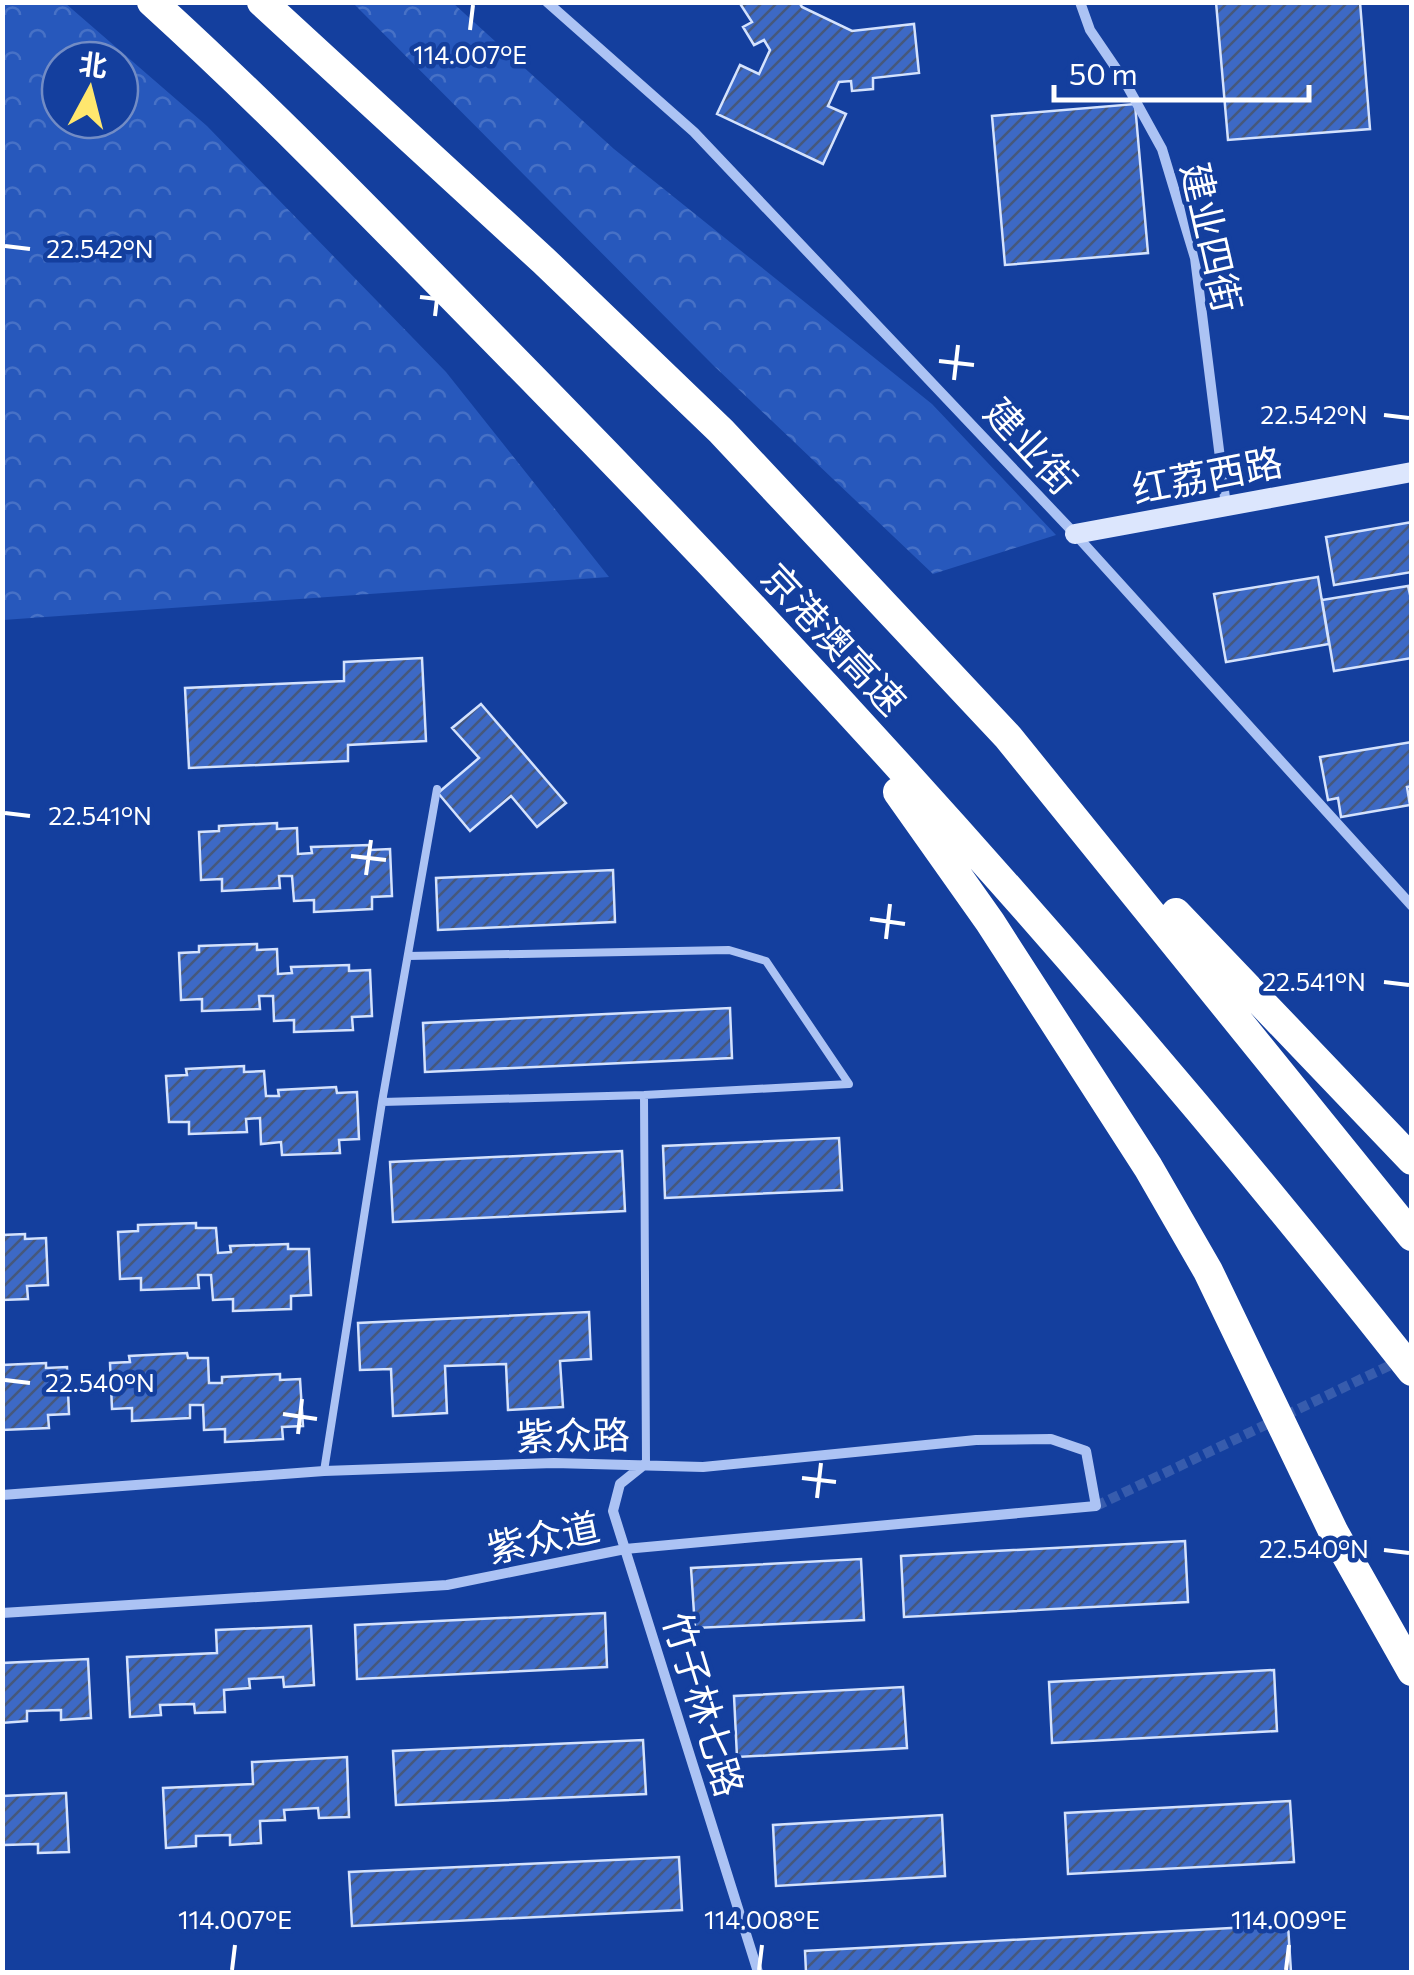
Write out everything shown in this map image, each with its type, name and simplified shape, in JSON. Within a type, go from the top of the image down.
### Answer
[{"type":"highway","name":"京港澳高速","points":[[152,2],[215,59],[437,281],[812,671],[1181,1090],[1412,1371]]},
{"type":"highway","name":"京港澳高速","points":[[262,2],[721,431],[1008,736],[1412,1236]]},
{"type":"highway","points":[[812,671],[990,922],[1148,1167],[1208,1271],[1334,1533],[1412,1671]]},
{"type":"highway","points":[[1008,736],[1412,1160]]},
{"type":"main road","name":"红荔西路","points":[[1075,534],[1412,472]]},
{"type":"street","name":"建业街","points":[[546,2],[694,132],[1075,534],[1412,906]]},
{"type":"street","name":"建业四街","points":[[1080,2],[1090,30],[1124,80],[1162,149],[1195,258],[1226,506]]},
{"type":"street","name":"紫众路","points":[[2,1495],[324,1470],[646,1463],[703,1466],[976,1440],[1051,1439],[1086,1451],[1096,1506]]},
{"type":"street","name":"竹子林七路","points":[[646,1463],[620,1484],[613,1510],[758,1972]]},
{"type":"street","name":"紫众道","points":[[2,1613],[447,1586],[625,1550],[1096,1506]]},
{"type":"lane","points":[[324,1470],[382,1102],[437,789]]},
{"type":"lane","points":[[382,1102],[644,1095],[849,1084],[766,961],[729,950],[408,956]]},
{"type":"lane","points":[[644,1095],[646,1463]]},
{"type":"green space","points":[[2,3],[65,3],[108,40],[40,40],[40,140],[140,140],[140,68],[207,126],[446,372],[609,577],[3,620]]},
{"type":"green space","points":[[353,3],[453,3],[614,149],[932,404],[1056,535],[933,574],[714,366]]},
{"type":"building","points":[[739,2],[799,2],[852,31],[914,24],[919,73],[873,78],[873,89],[852,91],[851,81],[839,82],[828,106],[846,114],[823,164],[717,114],[740,65],[759,74],[770,50],[764,40],[754,45],[743,27],[752,22]]},
{"type":"building","points":[[1216,2],[1360,2],[1370,129],[1228,140]]},
{"type":"building","points":[[1135,104],[1148,253],[1005,265],[992,116]]},
{"type":"building","points":[[1412,522],[1412,572],[1334,585],[1326,537]]},
{"type":"building","points":[[1318,577],[1329,644],[1226,662],[1214,594]]},
{"type":"building","points":[[1408,586],[1412,603],[1412,658],[1334,671],[1322,600]]},
{"type":"building","points":[[422,658],[426,741],[348,745],[348,761],[189,768],[185,688],[344,681],[344,662]]},
{"type":"building","points":[[481,704],[566,803],[537,827],[511,796],[470,831],[438,793],[479,758],[452,728]]},
{"type":"building","points":[[1412,742],[1412,786],[1407,787],[1410,805],[1341,817],[1338,798],[1328,800],[1320,757]]},
{"type":"building","points":[[277,823],[277,829],[297,828],[298,854],[312,853],[311,847],[369,845],[370,850],[390,849],[392,896],[372,897],[372,909],[314,912],[314,900],[294,901],[292,876],[279,876],[280,888],[222,891],[222,879],[201,880],[199,832],[219,831],[219,826]]},
{"type":"building","points":[[613,870],[615,922],[438,930],[436,878]]},
{"type":"building","points":[[257,944],[257,950],[277,949],[278,974],[292,973],[291,967],[349,965],[349,971],[370,970],[372,1016],[352,1017],[353,1030],[294,1032],[294,1020],[274,1021],[273,996],[259,996],[260,1009],[202,1011],[202,999],[181,1000],[179,953],[199,952],[199,946]]},
{"type":"building","points":[[730,1008],[732,1058],[425,1072],[423,1023]]},
{"type":"building","points":[[244,1066],[244,1072],[264,1071],[266,1096],[279,1096],[278,1090],[336,1087],[337,1093],[357,1092],[359,1139],[339,1140],[340,1153],[282,1155],[281,1142],[261,1144],[260,1118],[246,1119],[247,1132],[189,1134],[189,1122],[169,1122],[166,1076],[187,1075],[186,1069]]},
{"type":"building","points":[[839,1138],[842,1190],[665,1198],[663,1146]]},
{"type":"building","points":[[622,1151],[625,1211],[393,1222],[390,1162]]},
{"type":"building","points":[[196,1223],[196,1228],[216,1228],[218,1253],[231,1252],[230,1246],[288,1244],[288,1249],[309,1249],[311,1295],[291,1296],[291,1309],[233,1311],[233,1299],[213,1300],[211,1275],[198,1275],[199,1288],[141,1290],[141,1278],[120,1279],[118,1232],[138,1231],[138,1225]]},
{"type":"building","points":[[25,1234],[25,1239],[46,1238],[48,1285],[27,1286],[28,1299],[2,1300],[2,1235]]},
{"type":"building","points":[[589,1312],[591,1359],[560,1361],[563,1407],[508,1410],[506,1364],[445,1366],[447,1413],[393,1416],[391,1369],[360,1370],[358,1323]]},
{"type":"building","points":[[187,1353],[188,1358],[208,1358],[209,1383],[222,1383],[222,1377],[280,1374],[280,1380],[300,1379],[303,1426],[282,1427],[283,1439],[225,1442],[225,1429],[204,1430],[203,1405],[190,1405],[190,1418],[132,1421],[132,1408],[112,1409],[110,1363],[130,1362],[129,1356]]},
{"type":"building","points":[[46,1363],[46,1368],[67,1367],[69,1414],[48,1415],[49,1428],[2,1430],[2,1365]]},
{"type":"building","points":[[1185,1541],[1188,1602],[904,1617],[901,1556]]},
{"type":"building","points":[[861,1559],[864,1620],[695,1628],[691,1568]]},
{"type":"building","points":[[605,1613],[607,1667],[357,1679],[355,1625]]},
{"type":"building","points":[[311,1626],[314,1685],[284,1687],[283,1677],[249,1679],[250,1688],[224,1690],[225,1712],[195,1713],[194,1704],[160,1705],[161,1715],[130,1717],[127,1657],[217,1653],[216,1630]]},
{"type":"building","points":[[88,1659],[91,1718],[61,1720],[61,1710],[27,1711],[27,1721],[2,1723],[2,1663]]},
{"type":"building","points":[[1274,1670],[1277,1731],[1052,1743],[1049,1682]]},
{"type":"building","points":[[903,1687],[907,1748],[737,1757],[734,1696]]},
{"type":"building","points":[[643,1740],[646,1794],[396,1805],[393,1751]]},
{"type":"building","points":[[347,1757],[349,1817],[319,1818],[318,1808],[284,1810],[285,1820],[260,1821],[261,1843],[230,1845],[230,1835],[196,1836],[196,1846],[166,1848],[163,1788],[253,1784],[252,1762]]},
{"type":"building","points":[[66,1793],[69,1852],[38,1853],[38,1844],[4,1845],[2,1856],[2,1796]]},
{"type":"building","points":[[1290,1801],[1294,1862],[1068,1874],[1065,1813]]},
{"type":"building","points":[[942,1815],[945,1876],[776,1886],[773,1825]]},
{"type":"building","points":[[679,1857],[682,1910],[352,1926],[349,1872]]},
{"type":"building","points":[[1288,1925],[1291,1972],[806,1972],[805,1951]]},
{"type":"tunnel","points":[[1096,1506],[1401,1360]]}]
